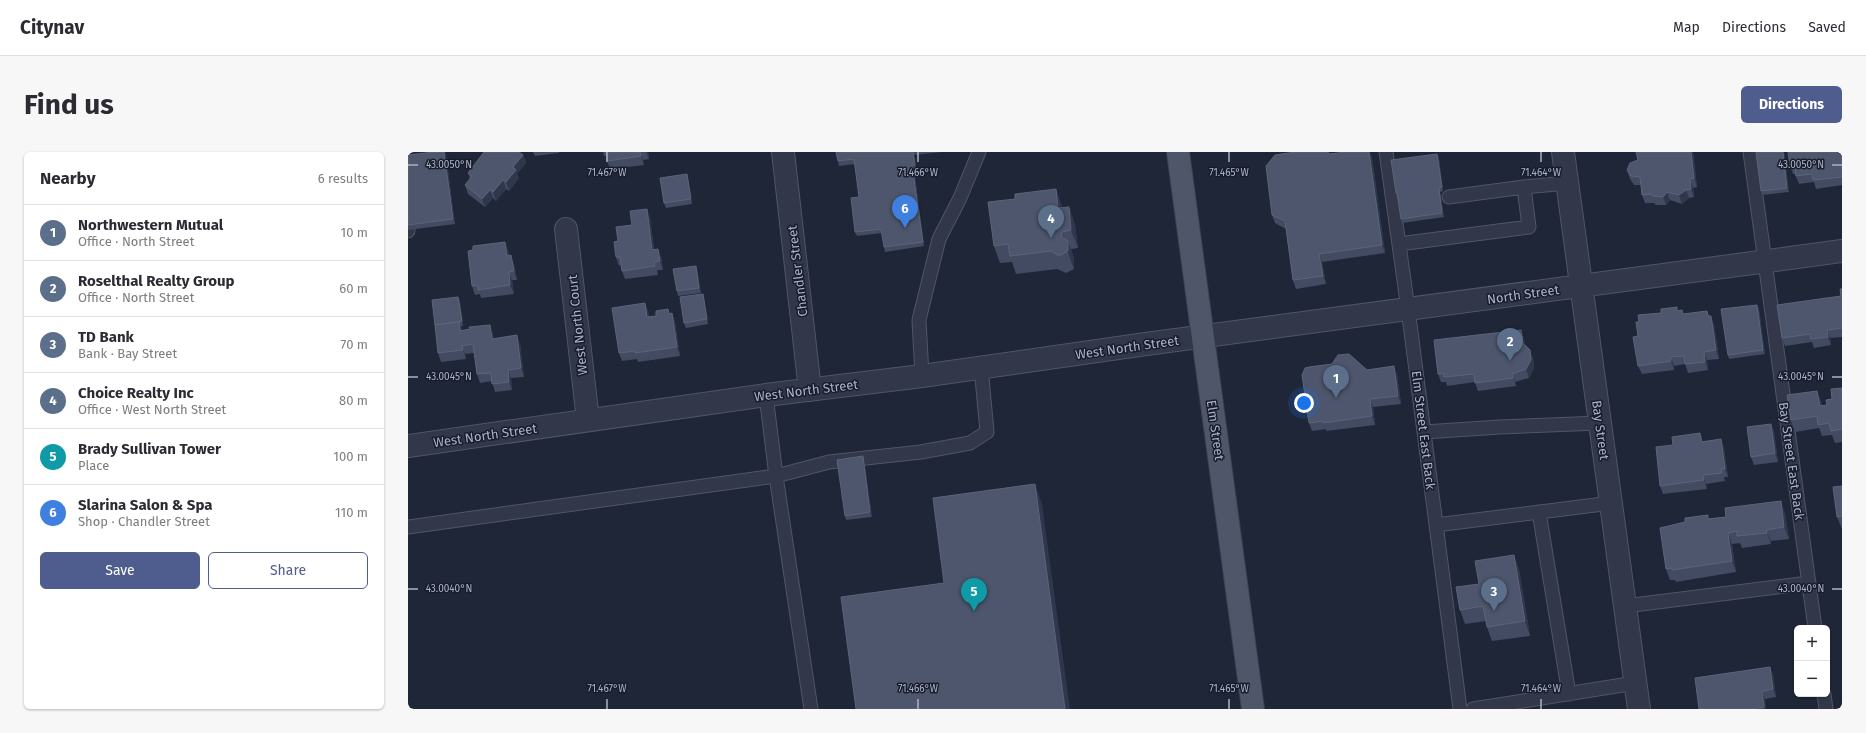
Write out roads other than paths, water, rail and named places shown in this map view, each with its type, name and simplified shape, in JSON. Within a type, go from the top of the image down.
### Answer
[{"type":"main road","name":"Elm Street","points":[[1178,152],[1204,336],[1253,709]]},
{"type":"street","name":"Chandler Street","points":[[783,152],[810,390]]},
{"type":"street","name":"Bay Street","points":[[1563,152],[1639,709]]},
{"type":"street","name":"West North Court","points":[[566,229],[588,420]]},
{"type":"street","name":"North Street","points":[[1204,336],[1842,251]]},
{"type":"street","name":"West North Street","points":[[408,446],[766,395],[922,376],[1204,336]]},
{"type":"lane","points":[[922,376],[919,320],[939,239],[960,198],[979,152]]},
{"type":"lane","name":"Elm Street East Back","points":[[1386,152],[1460,709]]},
{"type":"lane","name":"Bay Street East Back","points":[[1750,152],[1815,625]]},
{"type":"lane","points":[[1449,197],[1567,183]]},
{"type":"lane","points":[[1399,244],[1529,227],[1524,187]]},
{"type":"lane","points":[[408,527],[776,476],[829,462],[921,452],[970,443],[987,432],[981,367]]},
{"type":"lane","points":[[766,395],[776,476],[811,709]]},
{"type":"lane","points":[[1424,432],[1500,427],[1600,424]]},
{"type":"lane","points":[[1436,525],[1611,503]]},
{"type":"lane","points":[[1539,512],[1569,694]]},
{"type":"lane","points":[[1625,606],[1809,583]]},
{"type":"lane","points":[[1473,709],[1635,683]]},
{"type":"lane","points":[[1824,697],[1826,709]]},
{"type":"place","name":"Slarina Salon & Spa","points":[[905,228]]},
{"type":"place","name":"Choice Realty Inc","points":[[1051,238]]},
{"type":"place","name":"Roselthal Realty Group","points":[[1510,361]]},
{"type":"place","name":"Northwestern Mutual","points":[[1336,398]]},
{"type":"place","name":"Brady Sullivan Tower","points":[[974,611]]},
{"type":"place","name":"TD Bank","points":[[1494,611]]}]
